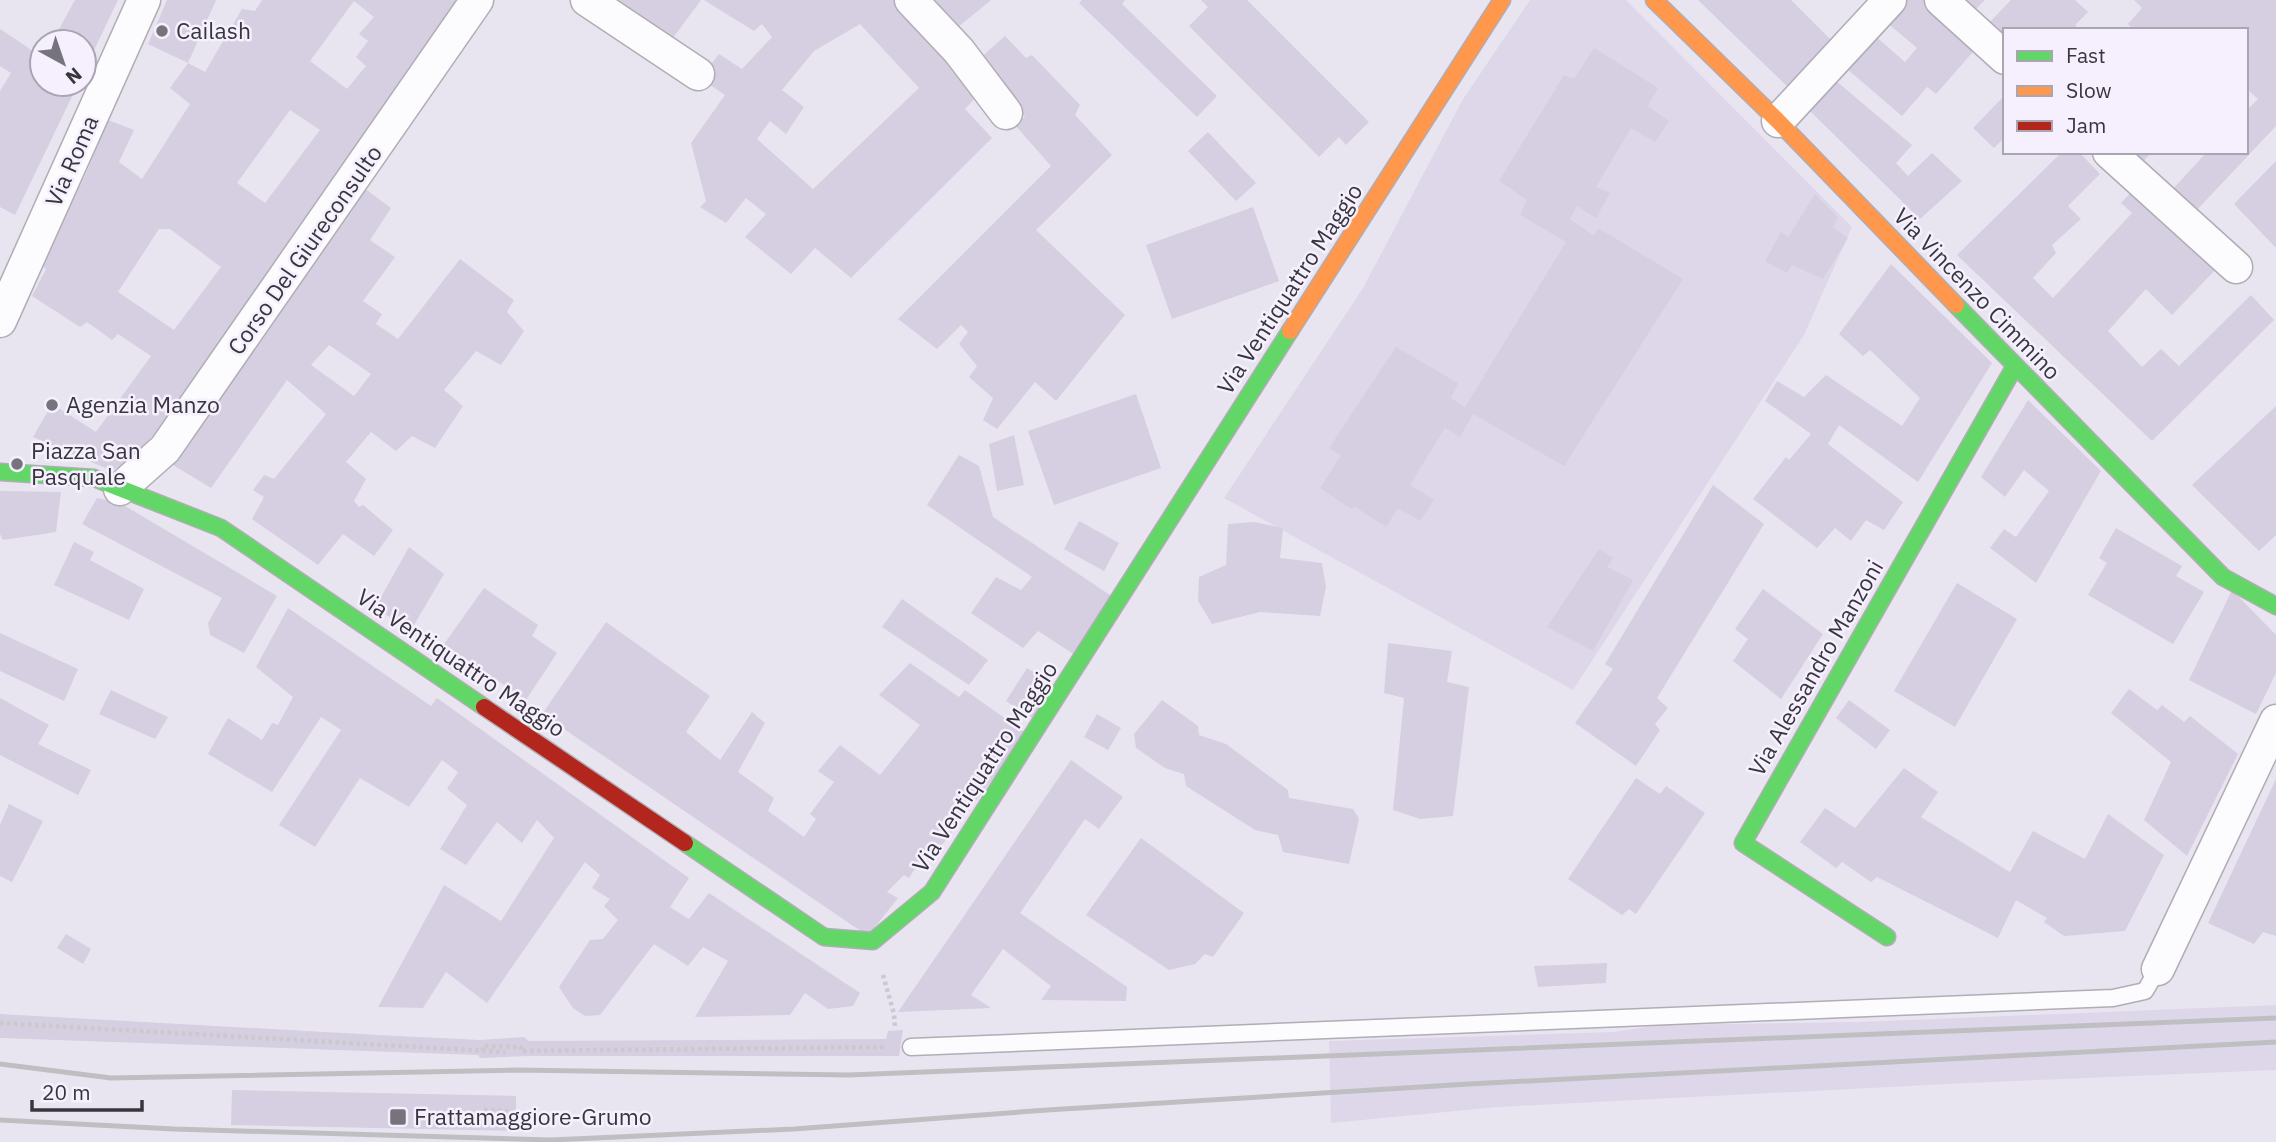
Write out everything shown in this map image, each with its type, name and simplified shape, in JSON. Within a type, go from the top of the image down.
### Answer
[{"type":"street","name":"Via Roma","points":[[0,321],[144,0]]},
{"type":"street","name":"Corso Del Giureconsulto","points":[[120,489],[165,449],[477,0]]},
{"type":"street","points":[[587,0],[698,74]]},
{"type":"street","points":[[911,0],[959,51],[1006,113]]},
{"type":"street","name":"Via Ventiquattro Maggio","points":[[0,472],[94,478],[221,528],[824,937],[873,941],[932,892],[1502,0]]},
{"type":"street","name":"Via Vincenzo Cimmino","points":[[1654,0],[1778,121],[2223,578],[2276,606]]},
{"type":"street","points":[[1778,121],[1890,0]]},
{"type":"street","points":[[1941,0],[2003,56]]},
{"type":"street","points":[[2111,154],[2236,267]]},
{"type":"street","name":"Via Alessandro Manzoni","points":[[1887,937],[1743,843],[2015,366]]},
{"type":"street","points":[[2158,969],[2276,721]]},
{"type":"lane","points":[[904,1047],[2113,998],[2145,991],[2158,969]]},
{"type":"path","points":[[894,1014],[896,1036]]},
{"type":"path","points":[[0,1023],[505,1052]]},
{"type":"path","points":[[483,1051],[483,1046],[521,1047],[521,1051],[904,1047]]},
{"type":"path","points":[[484,1110],[508,1111]]},
{"type":"shaded area","points":[[1530,0],[1626,0],[1852,227],[1804,335],[1573,690],[1224,498],[1363,288],[1463,99]]},
{"type":"shaded area","points":[[2276,1005],[2276,1070],[1498,1107],[1331,1123],[1329,1041],[1614,1032],[1659,1025],[1859,1022]]},
{"type":"building","points":[[75,0],[118,0],[98,42],[98,28],[60,28]]},
{"type":"building","points":[[167,0],[216,0],[188,63],[148,44]]},
{"type":"building","points":[[262,0],[464,0],[164,424],[124,466],[110,470],[33,437],[52,404],[96,432],[151,356],[118,334],[112,340],[87,322],[80,327],[32,296],[46,269],[38,263],[85,176],[108,120],[134,130],[119,162],[142,179],[190,104],[170,88],[188,63],[205,72],[242,9],[255,11]],"holes":[[[354,1],[374,17],[359,34],[368,41],[356,57],[366,66],[347,89],[310,61]],[[290,110],[320,130],[265,203],[237,183]],[[159,229],[170,229],[221,267],[174,330],[118,292]]]},
{"type":"building","points":[[608,0],[701,0],[670,42]]},
{"type":"building","points":[[704,0],[900,0],[982,91],[965,109],[992,138],[851,278],[815,248],[791,274],[745,237],[766,214],[746,198],[726,223],[700,207],[706,201],[691,143],[725,95],[700,78],[719,54],[742,69],[772,37],[762,24],[754,31]],"holes":[[[860,24],[919,88],[813,189],[757,139],[770,121],[786,134],[804,107],[782,90],[814,51]]]},
{"type":"building","points":[[936,0],[991,0],[952,32],[931,5]]},
{"type":"building","points":[[1082,0],[1125,0],[1122,4],[1217,96],[1197,117],[1079,3]]},
{"type":"building","points":[[1201,0],[1247,0],[1369,122],[1346,145],[1339,137],[1319,157],[1189,26],[1208,7]]},
{"type":"building","points":[[1698,0],[1791,0],[1837,46],[1792,91]]},
{"type":"building","points":[[1903,0],[1926,0],[1979,45],[1936,94],[1927,87],[1902,116],[1846,68],[1874,35],[1905,62],[1917,48],[1885,21]]},
{"type":"building","points":[[1961,0],[1985,0],[1973,12]]},
{"type":"building","points":[[2011,0],[2075,0],[2088,12],[2075,25],[2078,28],[2003,28],[2003,39],[1987,25]]},
{"type":"building","points":[[2134,0],[2276,0],[2276,126],[2193,214],[2170,192],[2205,154],[2248,154],[2248,109],[2258,99],[2248,90],[2248,28],[2132,28],[2128,24],[2142,8]]},
{"type":"building","points":[[0,29],[28,48],[28,98],[71,98],[15,215],[0,207],[0,91],[11,73],[0,66]]},
{"type":"building","points":[[1005,36],[1026,58],[1032,55],[1080,105],[1075,115],[1112,155],[1036,230],[1125,315],[1056,401],[1035,382],[997,429],[983,420],[993,398],[969,377],[977,366],[959,344],[968,332],[961,325],[937,349],[898,319],[1051,166],[1014,124],[1025,117],[979,59]]},
{"type":"building","points":[[1594,48],[1658,88],[1648,106],[1669,121],[1655,142],[1631,128],[1596,187],[1610,193],[1596,218],[1577,206],[1570,219],[1594,236],[1598,228],[1683,279],[1564,466],[1473,414],[1460,437],[1445,428],[1410,485],[1434,500],[1420,521],[1398,508],[1386,527],[1355,507],[1351,509],[1320,488],[1341,455],[1329,448],[1396,347],[1458,383],[1451,398],[1465,407],[1566,242],[1520,215],[1527,200],[1499,181],[1564,75],[1574,79]]},
{"type":"building","points":[[1835,80],[1912,145],[1896,163],[1908,176],[1932,153],[1962,181],[1920,219],[1808,109]]},
{"type":"building","points":[[2003,97],[2003,139],[1994,148],[1973,128]]},
{"type":"building","points":[[1208,132],[1256,183],[1236,201],[1188,151]]},
{"type":"building","points":[[2060,154],[2081,154],[2100,174],[2068,206],[2081,219],[2052,245],[2056,253],[2033,278],[2053,298],[2132,213],[2121,203],[2133,190],[2219,266],[2172,315],[2146,289],[2108,331],[2142,367],[2161,349],[2179,366],[2251,295],[2274,320],[2152,441],[1957,255]]},
{"type":"building","points":[[2125,154],[2150,154],[2138,167]]},
{"type":"building","points":[[2276,161],[2276,248],[2234,204]]},
{"type":"building","points":[[364,188],[391,208],[370,240],[395,257],[363,301],[382,314],[376,324],[398,339],[460,259],[514,300],[507,312],[524,331],[501,365],[476,351],[444,390],[463,406],[435,448],[412,436],[396,451],[371,432],[346,462],[366,479],[354,501],[359,507],[363,505],[393,530],[374,556],[343,534],[318,565],[252,519],[264,497],[253,490],[264,475],[274,479],[326,414],[287,380],[211,488],[173,465]],"holes":[[[329,345],[371,374],[354,396],[311,365]]]},
{"type":"building","points":[[1815,194],[1838,217],[1833,227],[1848,238],[1823,279],[1792,265],[1787,273],[1765,261],[1781,232],[1788,237]]},
{"type":"building","points":[[1253,207],[1279,281],[1172,319],[1146,245]]},
{"type":"building","points":[[1891,264],[1992,363],[1918,482],[1839,425],[1828,444],[1903,502],[1884,530],[1866,520],[1851,541],[1835,528],[1817,548],[1753,499],[1786,457],[1789,460],[1811,434],[1765,401],[1777,381],[1804,397],[1826,375],[1902,426],[1920,398],[1870,350],[1863,356],[1839,334]]},
{"type":"building","points":[[1136,394],[1161,468],[1054,505],[1028,431]]},
{"type":"building","points":[[2028,400],[2101,471],[2036,583],[1990,548],[2004,529],[2016,537],[2049,491],[2024,470],[2005,497],[1981,477]]},
{"type":"building","points":[[2276,406],[2276,535],[2259,551],[2192,485]]},
{"type":"building","points":[[1014,435],[1024,485],[997,491],[989,444]]},
{"type":"building","points":[[959,455],[979,466],[993,517],[1113,597],[1075,655],[1038,631],[1023,648],[971,613],[996,577],[1021,590],[1032,577],[927,505]]},
{"type":"building","points":[[1713,485],[1764,524],[1657,698],[1668,708],[1655,724],[1660,730],[1636,766],[1575,723],[1613,669],[1605,664]]},
{"type":"building","points":[[0,491],[61,492],[56,532],[3,540],[0,534]]},
{"type":"building","points":[[97,498],[120,503],[277,596],[244,653],[210,635],[208,623],[222,598],[82,524]]},
{"type":"building","points":[[1079,521],[1119,543],[1104,571],[1064,549]]},
{"type":"building","points":[[1254,522],[1283,528],[1280,558],[1322,563],[1326,587],[1320,616],[1260,612],[1212,624],[1198,601],[1199,577],[1226,565],[1228,524]]},
{"type":"building","points":[[2116,528],[2182,566],[2176,576],[2204,592],[2173,644],[2088,595],[2107,563],[2099,558]]},
{"type":"building","points":[[74,542],[94,552],[90,560],[144,589],[129,620],[54,585]]},
{"type":"building","points":[[409,547],[444,574],[411,630],[375,608]]},
{"type":"building","points":[[1599,549],[1613,558],[1607,567],[1633,580],[1593,651],[1547,627]]},
{"type":"building","points":[[1957,583],[2017,619],[1955,727],[1894,691]]},
{"type":"building","points":[[484,588],[538,625],[532,636],[557,653],[526,700],[444,644]]},
{"type":"building","points":[[1763,589],[1823,634],[1781,699],[1733,661],[1748,639],[1735,629]]},
{"type":"building","points":[[2232,590],[2276,635],[2276,673],[2256,714],[2189,680]]},
{"type":"building","points":[[902,599],[988,660],[969,685],[882,627]]},
{"type":"building","points":[[288,608],[431,706],[437,698],[689,878],[670,907],[689,919],[709,893],[860,993],[853,1006],[828,1009],[805,993],[790,1015],[695,1017],[728,961],[703,947],[688,966],[654,944],[600,1015],[585,1016],[573,1008],[559,987],[590,940],[603,939],[618,920],[604,906],[610,899],[592,888],[600,875],[585,862],[487,1003],[446,972],[423,1008],[378,1007],[444,885],[501,921],[554,838],[537,820],[522,843],[497,822],[466,865],[440,849],[467,805],[447,789],[458,772],[442,760],[409,807],[360,778],[315,847],[279,825],[341,730],[321,717],[272,792],[208,754],[228,718],[262,740],[272,723],[278,725],[293,697],[256,667]]},
{"type":"building","points":[[606,622],[710,696],[686,732],[720,760],[752,712],[765,723],[738,772],[774,798],[768,811],[804,837],[816,819],[810,814],[834,782],[818,771],[840,745],[880,775],[920,725],[879,695],[910,663],[959,697],[965,690],[1027,734],[935,854],[928,849],[909,878],[904,875],[887,892],[898,898],[868,936],[542,714]]},
{"type":"building","points":[[0,633],[78,669],[64,701],[0,671]]},
{"type":"building","points":[[1388,643],[1452,651],[1447,682],[1469,687],[1453,816],[1420,819],[1393,810],[1404,698],[1384,693]]},
{"type":"building","points":[[1027,668],[1053,684],[1032,718],[1006,701]]},
{"type":"building","points":[[2129,689],[2157,710],[2162,705],[2184,722],[2190,716],[2238,754],[2187,856],[2144,820],[2171,762],[2111,713]]},
{"type":"building","points":[[111,690],[168,717],[155,739],[99,714]]},
{"type":"building","points":[[0,698],[49,725],[38,744],[91,770],[78,795],[0,755]]},
{"type":"building","points":[[1162,700],[1198,726],[1199,735],[1226,744],[1288,790],[1289,798],[1353,809],[1359,819],[1349,864],[1283,852],[1278,835],[1255,830],[1186,786],[1184,774],[1165,768],[1136,748],[1134,734]]},
{"type":"building","points":[[1849,700],[1890,730],[1876,749],[1836,718]]},
{"type":"building","points":[[1097,714],[1121,728],[1108,750],[1084,737]]},
{"type":"building","points":[[1071,760],[1123,797],[1099,829],[1085,819],[1020,913],[1127,987],[1126,1001],[1041,1000],[1051,986],[1003,949],[971,995],[991,1008],[898,1012]]},
{"type":"building","points":[[1904,768],[1938,792],[1921,817],[2010,872],[2033,831],[2085,859],[2108,814],[2164,855],[2125,931],[2064,936],[2044,922],[2047,918],[2016,900],[1998,938],[1877,877],[1871,882],[1842,862],[1836,868],[1800,842],[1825,808],[1855,828]]},
{"type":"building","points":[[1636,778],[1660,794],[1666,786],[1705,813],[1636,914],[1629,909],[1622,915],[1568,879]]},
{"type":"building","points":[[2276,779],[2276,936],[2263,932],[2254,944],[2208,923]]},
{"type":"building","points":[[9,804],[43,821],[12,882],[0,876],[0,825]]},
{"type":"building","points":[[1141,838],[1244,913],[1213,957],[1205,954],[1195,964],[1169,970],[1086,915]]},
{"type":"building","points":[[66,934],[91,949],[83,964],[57,948]]},
{"type":"building","points":[[1607,963],[1606,983],[1538,987],[1534,966]]},
{"type":"building","points":[[0,1014],[480,1040],[524,1037],[529,1041],[886,1039],[888,1031],[903,1030],[899,1056],[480,1058],[478,1055],[0,1038]]},
{"type":"building","points":[[232,1090],[516,1096],[516,1131],[231,1125]]},
{"type":"railway","points":[[0,1064],[111,1078],[517,1070],[849,1075],[2276,1018]]},
{"type":"railway","points":[[0,1120],[174,1129],[551,1140],[794,1129],[1047,1110],[1469,1084],[2276,1042]]},
{"type":"traffic: fast","points":[[1956,305],[2223,577],[2276,606]]},
{"type":"traffic: fast","points":[[685,843],[824,937],[873,941],[932,892],[1290,331]]},
{"type":"traffic: fast","points":[[1887,937],[1743,843],[2015,366]]},
{"type":"traffic: fast","points":[[0,472],[94,478],[221,528],[484,707]]},
{"type":"traffic: slow","points":[[1290,331],[1502,0]]},
{"type":"traffic: slow","points":[[1654,0],[1778,121],[1956,305]]},
{"type":"traffic: jam","points":[[484,707],[685,843]]},
{"type":"place","name":"Cailash","points":[[162,31]]},
{"type":"place","name":"Agenzia Manzo","points":[[52,405]]},
{"type":"place","name":"Piazza San Pasquale","points":[[17,464]]},
{"type":"place","name":"Frattamaggiore-Grumo","points":[[398,1117]]}]
